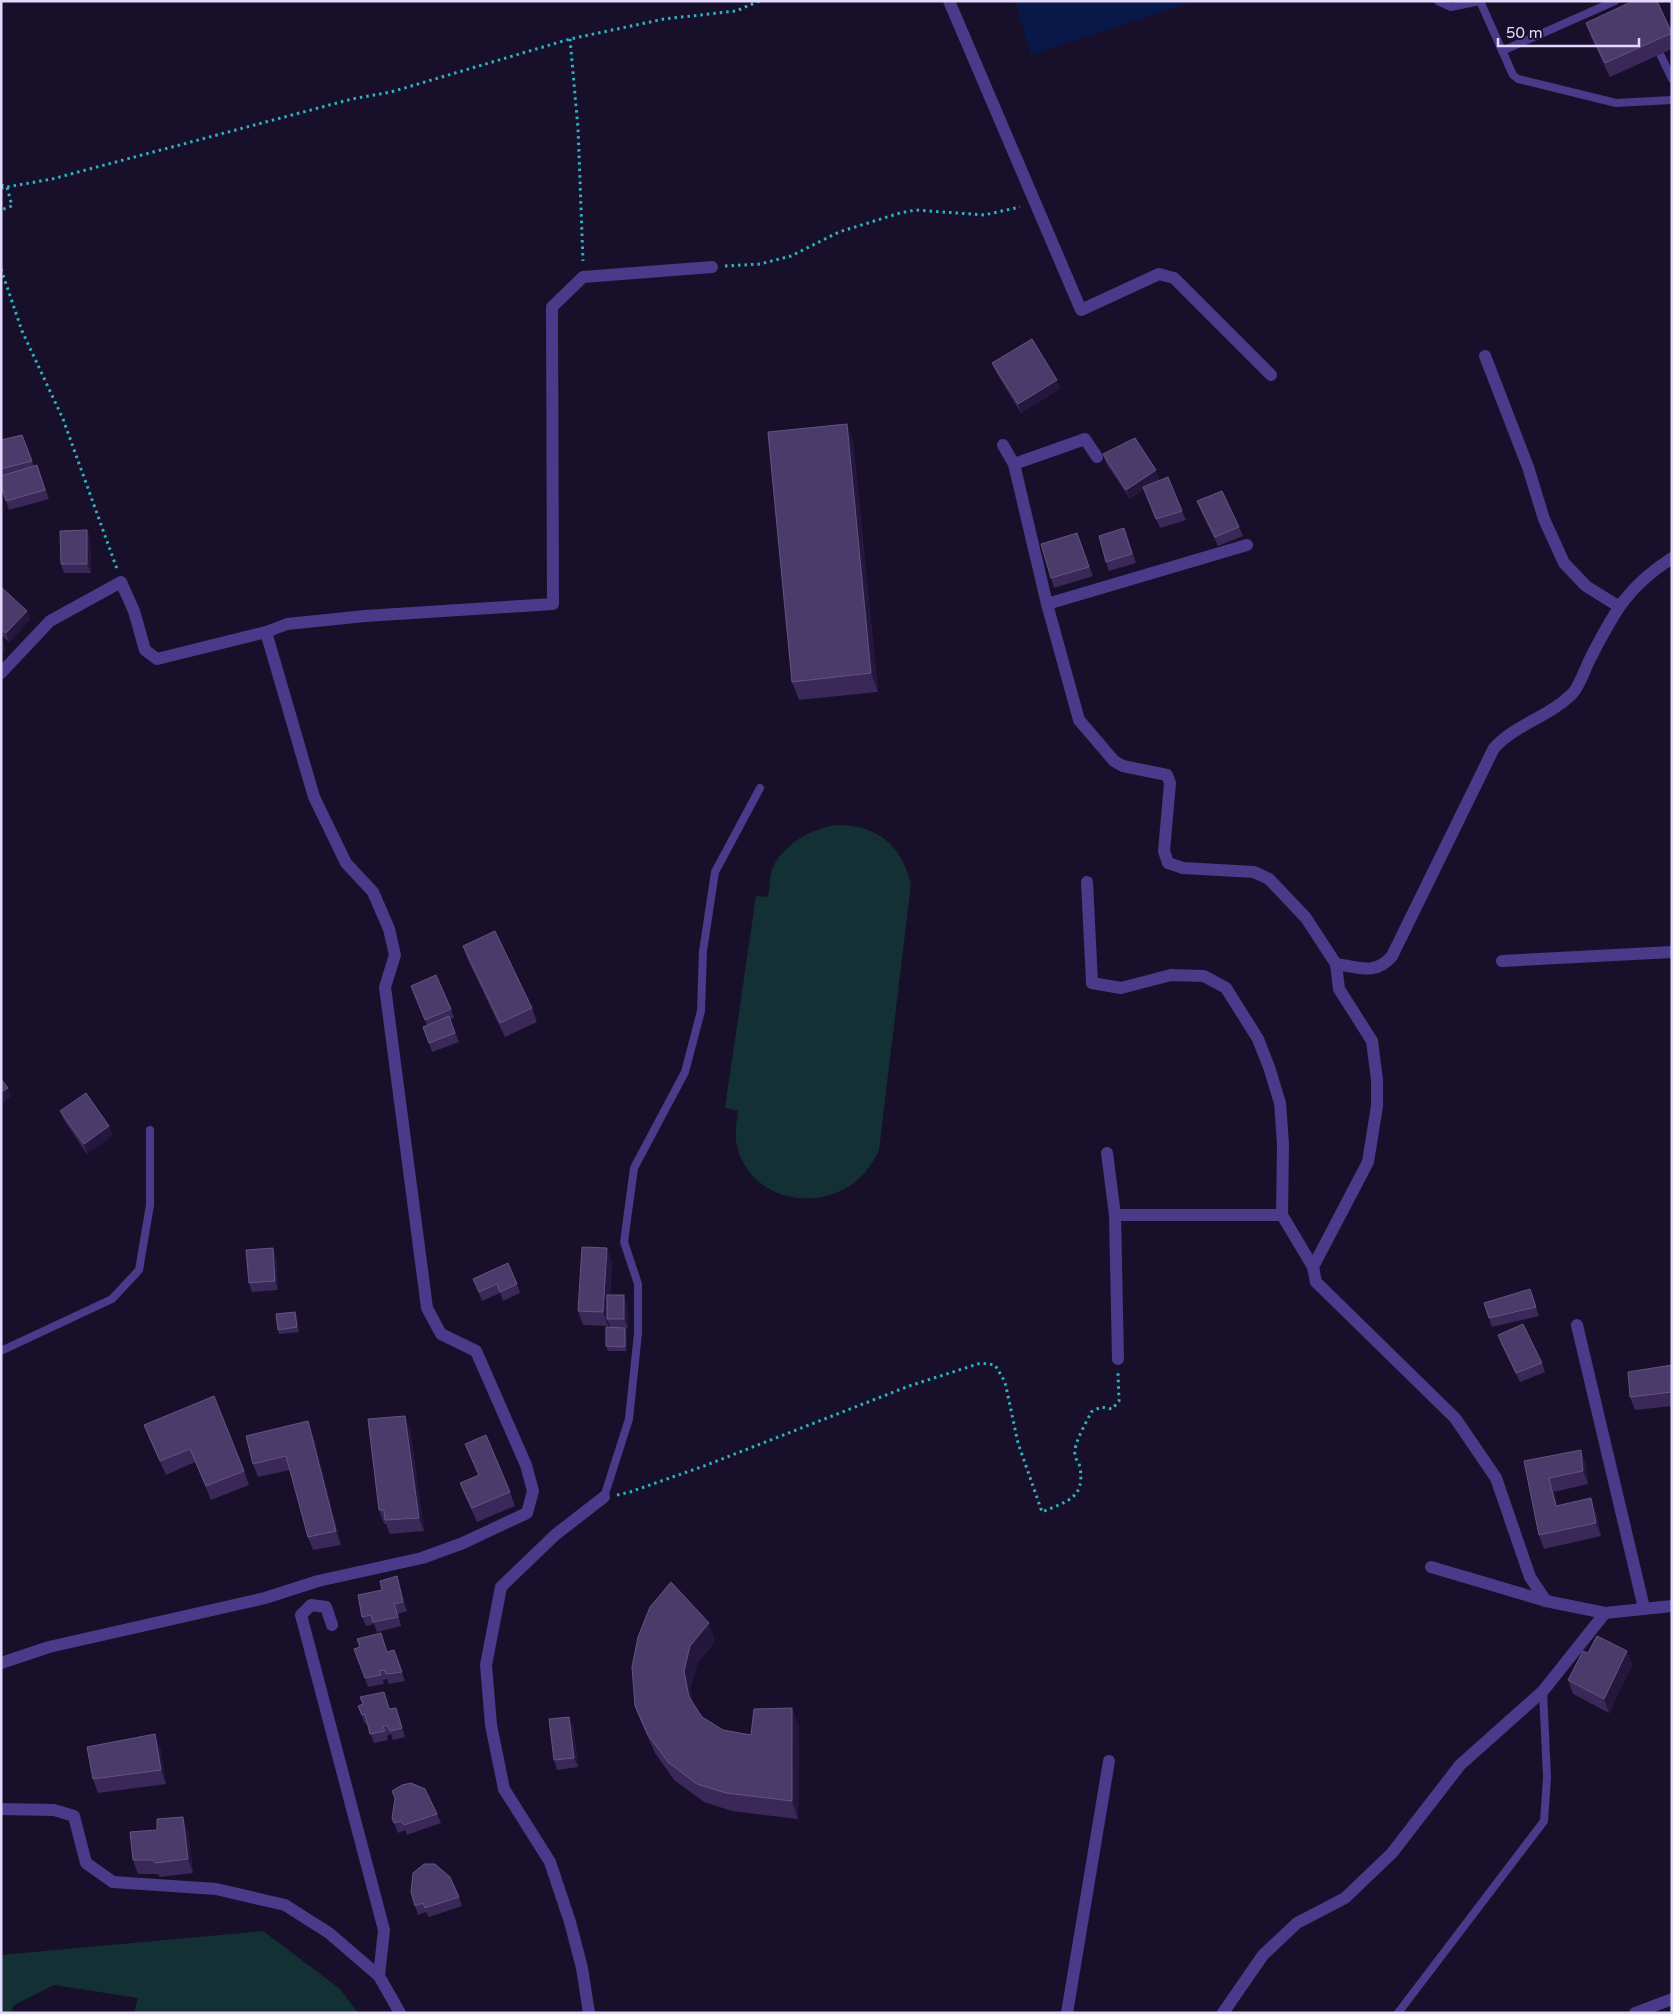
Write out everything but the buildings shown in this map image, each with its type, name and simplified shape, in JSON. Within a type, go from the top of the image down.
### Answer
[{"type":"street","points":[[948,1],[1082,310],[1159,274],[1174,278],[1271,375]]},
{"type":"street","points":[[1,673],[50,621],[121,582],[134,611],[145,650],[157,659],[266,632],[287,624],[365,616],[553,604],[552,307],[584,277],[712,267]]},
{"type":"street","points":[[1485,356],[1528,467],[1544,519],[1564,563],[1586,586],[1618,606]]},
{"type":"street","points":[[1014,464],[1085,439],[1097,457]]},
{"type":"street","points":[[1003,445],[1014,464],[1047,604],[1079,720],[1114,761],[1123,766],[1166,775],[1170,783],[1164,851],[1168,863],[1183,868],[1254,872],[1269,879],[1306,918],[1336,964],[1339,989],[1372,1041],[1377,1080],[1377,1106],[1368,1162],[1313,1267]]},
{"type":"street","points":[[1047,604],[1247,545]]},
{"type":"street","points":[[1336,964],[1374,970],[1384,965],[1392,956],[1494,748],[1506,735],[1561,703],[1574,692],[1618,606],[1648,573],[1672,558]]},
{"type":"street","points":[[1,1663],[49,1647],[265,1598],[318,1581],[422,1558],[463,1543],[527,1512],[530,1506],[533,1491],[526,1465],[476,1351],[441,1334],[426,1308],[385,987],[395,955],[391,937],[373,892],[346,863],[314,797],[266,632]]},
{"type":"street","points":[[1087,882],[1092,982],[1121,988],[1171,975],[1204,976],[1226,988],[1258,1040],[1280,1103],[1283,1144],[1282,1215],[1313,1267],[1316,1282],[1455,1418],[1496,1478],[1530,1577],[1546,1601]]},
{"type":"street","points":[[1502,961],[1672,952]]},
{"type":"street","points":[[1107,1153],[1115,1215],[1118,1359]]},
{"type":"street","points":[[1115,1215],[1282,1215]]},
{"type":"street","points":[[1577,1325],[1644,1608]]},
{"type":"street","points":[[589,2013],[578,1950],[550,1862],[504,1789],[490,1725],[486,1664],[501,1587],[555,1535],[604,1497]]},
{"type":"street","points":[[1431,1567],[1546,1601],[1606,1613],[1672,1606]]},
{"type":"street","points":[[332,1625],[326,1607],[311,1605],[300,1615],[384,1930],[379,1976]]},
{"type":"street","points":[[1223,2013],[1263,1955],[1297,1923],[1345,1898],[1392,1853],[1460,1765],[1543,1691],[1606,1613]]},
{"type":"street","points":[[1066,2013],[1109,1761]]},
{"type":"street","points":[[1,1810],[54,1810],[74,1816],[86,1863],[113,1882],[216,1889],[285,1905],[329,1933],[379,1976],[400,2013]]},
{"type":"street","points":[[1635,2013],[1672,1999]]},
{"type":"lane","points":[[1438,1],[1451,6],[1480,1],[1514,75],[1526,82],[1616,103],[1672,100]]},
{"type":"lane","points":[[1502,51],[1615,1]]},
{"type":"lane","points":[[1660,54],[1672,79]]},
{"type":"lane","points":[[604,1497],[629,1419],[638,1333],[638,1284],[624,1242],[634,1168],[685,1072],[701,1011],[703,951],[715,872],[760,788]]},
{"type":"lane","points":[[1,1351],[112,1299],[139,1270],[150,1205],[150,1130]]},
{"type":"lane","points":[[1398,2013],[1544,1821],[1547,1777],[1543,1691]]},
{"type":"path","points":[[1,186],[7,187],[52,179],[352,99],[391,92],[570,39],[664,19],[736,11],[759,1]]},
{"type":"path","points":[[570,39],[578,128],[584,277]]},
{"type":"path","points":[[1,210],[12,206],[7,187]]},
{"type":"path","points":[[712,267],[760,264],[791,256],[839,232],[900,213],[916,210],[984,215],[1035,204]]},
{"type":"path","points":[[1,269],[22,331],[63,419],[121,582]]},
{"type":"path","points":[[630,1492],[704,1466],[909,1386],[981,1363],[995,1364],[1004,1382],[1018,1443],[1042,1512],[1073,1498],[1080,1489],[1080,1466],[1075,1456],[1077,1444],[1091,1412],[1101,1407],[1112,1409],[1120,1401],[1118,1359]]},
{"type":"green space","points":[[836,825],[864,829],[875,833],[885,840],[901,858],[911,884],[879,1150],[865,1172],[850,1186],[828,1196],[811,1198],[793,1197],[777,1193],[763,1185],[750,1173],[741,1159],[736,1141],[738,1111],[725,1108],[756,896],[768,897],[773,867],[784,851],[808,834]]},
{"type":"green space","points":[[263,1931],[340,1989],[358,2013],[134,2013],[138,1998],[54,1985],[14,2005],[10,2013],[1,2013],[1,1955]]},
{"type":"shaded area","points":[[1015,1],[1189,1],[1190,3],[1031,55]]}]
